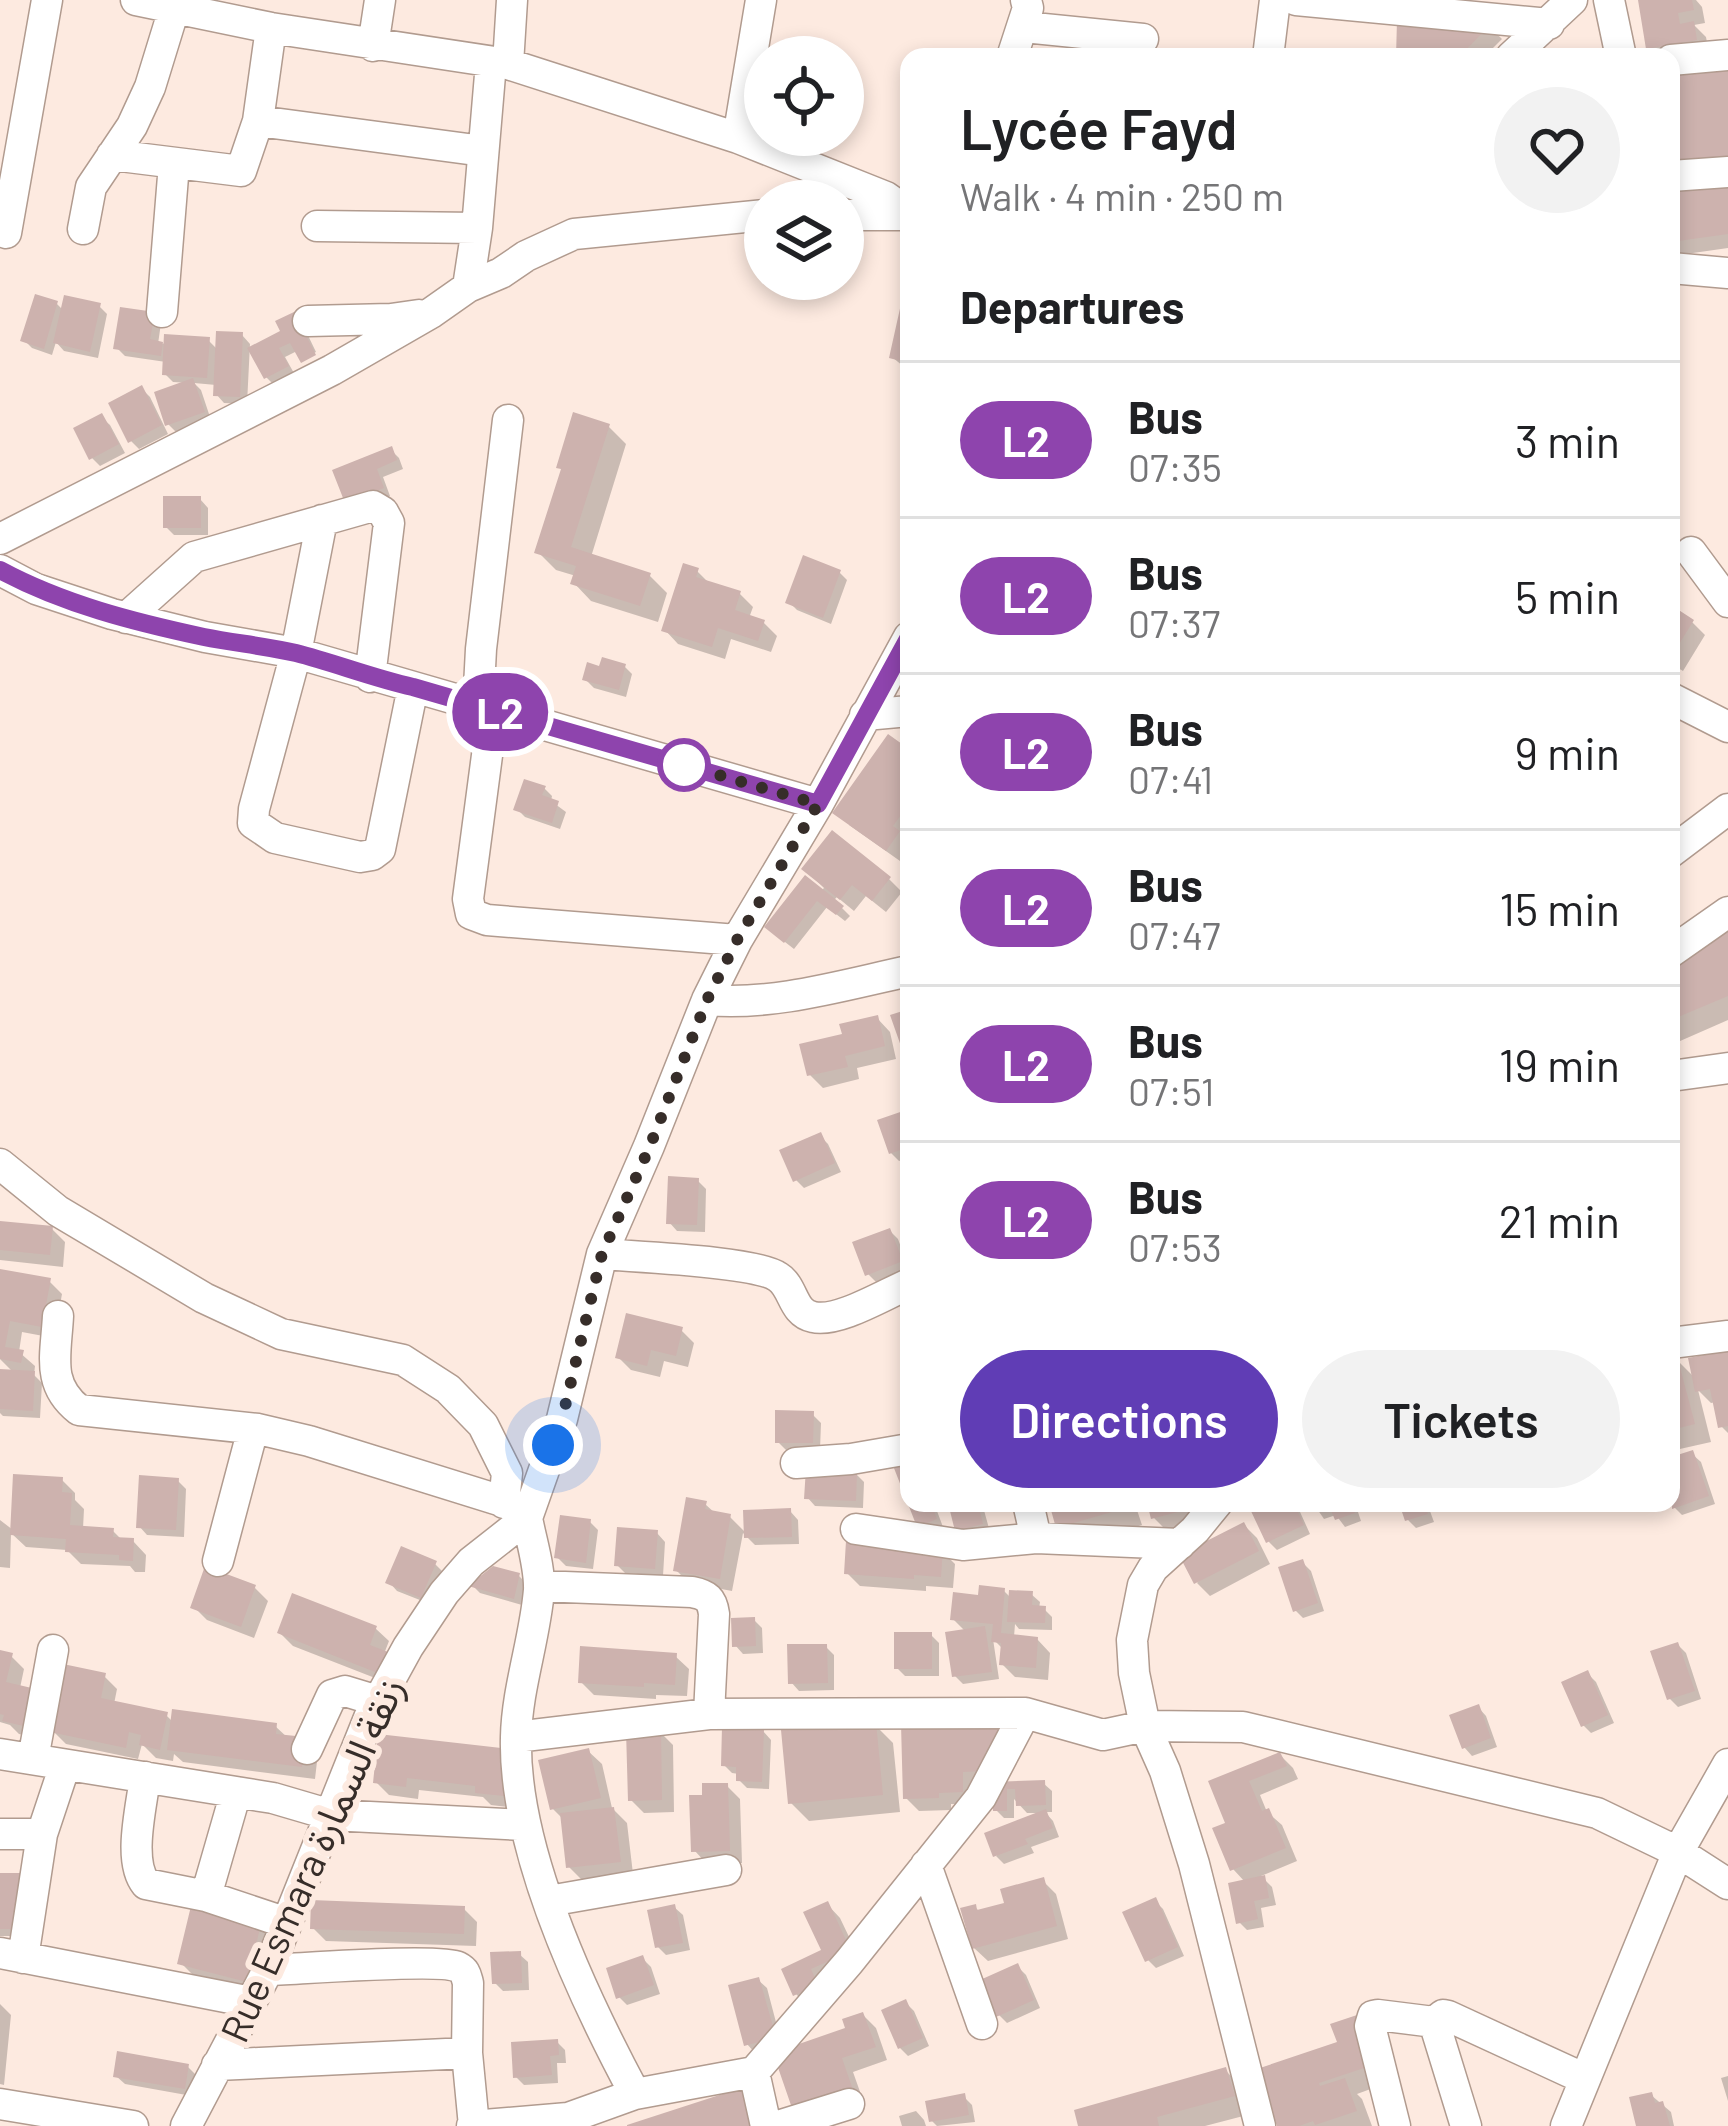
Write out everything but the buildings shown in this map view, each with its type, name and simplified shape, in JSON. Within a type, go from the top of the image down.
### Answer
[{"type":"street","points":[[6,233],[47,0]]},
{"type":"street","points":[[136,0],[174,9],[228,10],[271,28],[500,64],[738,138],[886,197],[900,207]]},
{"type":"street","points":[[373,46],[380,0]]},
{"type":"street","points":[[468,287],[483,151],[512,0]]},
{"type":"street","points":[[738,138],[761,0]]},
{"type":"street","points":[[1269,48],[1275,0]]},
{"type":"street","points":[[1296,0],[1444,7],[1549,24]]},
{"type":"street","points":[[1521,48],[1572,0]]},
{"type":"street","points":[[1609,0],[1619,48]]},
{"type":"street","points":[[83,230],[91,187],[132,126],[150,87],[174,9]]},
{"type":"street","points":[[1015,48],[1025,14],[1144,39]]},
{"type":"street","points":[[112,155],[241,171],[258,121],[271,28]]},
{"type":"street","points":[[1680,59],[1728,55]]},
{"type":"street","points":[[258,121],[483,151]]},
{"type":"street","points":[[161,312],[174,164]]},
{"type":"street","points":[[1680,175],[1728,172]]},
{"type":"street","points":[[864,215],[900,214]]},
{"type":"street","points":[[0,539],[332,370],[468,287],[574,234],[744,217]]},
{"type":"street","points":[[317,226],[477,229]]},
{"type":"street","points":[[1680,269],[1728,273]]},
{"type":"street","points":[[308,321],[430,313]]},
{"type":"street","points":[[508,420],[482,649],[485,708],[468,899],[471,914],[487,920],[737,940]]},
{"type":"street","points":[[126,618],[194,557],[373,506],[389,523],[370,677]]},
{"type":"street","points":[[322,520],[296,653],[253,823],[275,838],[360,857],[380,850],[413,687]]},
{"type":"street","points":[[1681,550],[1728,559]]},
{"type":"street","points":[[1681,550],[1728,602]]},
{"type":"street","points":[[0,570],[36,589],[126,618],[296,653],[818,804]]},
{"type":"street","points":[[520,1510],[562,1419],[602,1254],[707,1000],[900,654]]},
{"type":"street","points":[[1680,703],[1718,722]]},
{"type":"street","points":[[866,716],[900,712]]},
{"type":"street","points":[[1680,724],[1718,722]]},
{"type":"street","points":[[1680,845],[1728,809]]},
{"type":"street","points":[[1680,946],[1728,912]]},
{"type":"street","points":[[707,1000],[733,1003],[802,994],[900,973]]},
{"type":"street","points":[[1680,1075],[1728,1068]]},
{"type":"street","points":[[0,1163],[58,1211],[204,1298],[281,1334],[403,1360],[448,1389],[483,1425],[520,1510],[539,1586],[516,1737],[524,1825],[596,2020],[634,2094]]},
{"type":"street","points":[[602,1254],[731,1265],[772,1274],[784,1282],[801,1313],[814,1318],[831,1318],[900,1288]]},
{"type":"street","points":[[58,1316],[55,1381],[79,1410],[254,1429],[309,1441],[520,1510]]},
{"type":"street","points":[[1680,1342],[1728,1336]]},
{"type":"street","points":[[218,1561],[254,1429]]},
{"type":"street","points":[[796,1463],[900,1451]]},
{"type":"street","name":"Rue Esmara زنقة السمارة","points":[[186,2126],[268,1970],[378,1700],[444,1593],[520,1510]]},
{"type":"street","points":[[1030,1512],[1036,1538]]},
{"type":"street","points":[[1210,1512],[1153,1568],[1143,1585],[1132,1640],[1134,1673],[1145,1726],[1165,1771],[1194,1864],[1260,2126]]},
{"type":"street","points":[[856,1529],[963,1545],[1036,1538],[1180,1544]]},
{"type":"street","points":[[539,1586],[692,1592],[708,1598],[714,1614],[709,1714]]},
{"type":"street","points":[[33,1759],[52,1651]]},
{"type":"street","points":[[307,1749],[332,1695],[345,1690],[378,1700]]},
{"type":"street","points":[[516,1737],[709,1714],[1025,1713],[1103,1735],[1145,1726],[1243,1727],[1597,1813],[1678,1852],[1728,1884]]},
{"type":"street","points":[[268,1970],[458,1967],[468,1983],[473,2126],[568,2118],[634,2094],[754,2072],[981,1797],[1025,1713]]},
{"type":"street","points":[[0,1754],[273,1798],[331,1815],[524,1825]]},
{"type":"street","points":[[1565,2126],[1678,1852],[1728,1764]]},
{"type":"street","points":[[65,1765],[42,1834],[12,1955],[251,2002]]},
{"type":"street","points":[[145,1777],[136,1858],[146,1883],[206,1896],[287,1923]]},
{"type":"street","points":[[206,1896],[236,1792]]},
{"type":"street","points":[[0,1834],[42,1834]]},
{"type":"street","points":[[926,1865],[982,2024]]},
{"type":"street","points":[[550,1901],[726,1870]]},
{"type":"street","points":[[1395,2126],[1370,2020],[1378,2014],[1435,2022],[1448,2016],[1585,2079]]},
{"type":"street","points":[[1435,2022],[1466,2126]]},
{"type":"street","points":[[217,2065],[467,2053]]},
{"type":"street","points":[[754,2072],[766,2126]]},
{"type":"street","points":[[0,2104],[133,2126]]},
{"type":"street","points":[[778,2126],[849,2104]]},
{"type":"bus line","name":"L2","points":[[0,570],[36,589],[112,614],[296,653],[818,804],[900,654]]},
{"type":"route","points":[[553,1445],[602,1254],[707,1000],[818,804],[684,765]]}]
